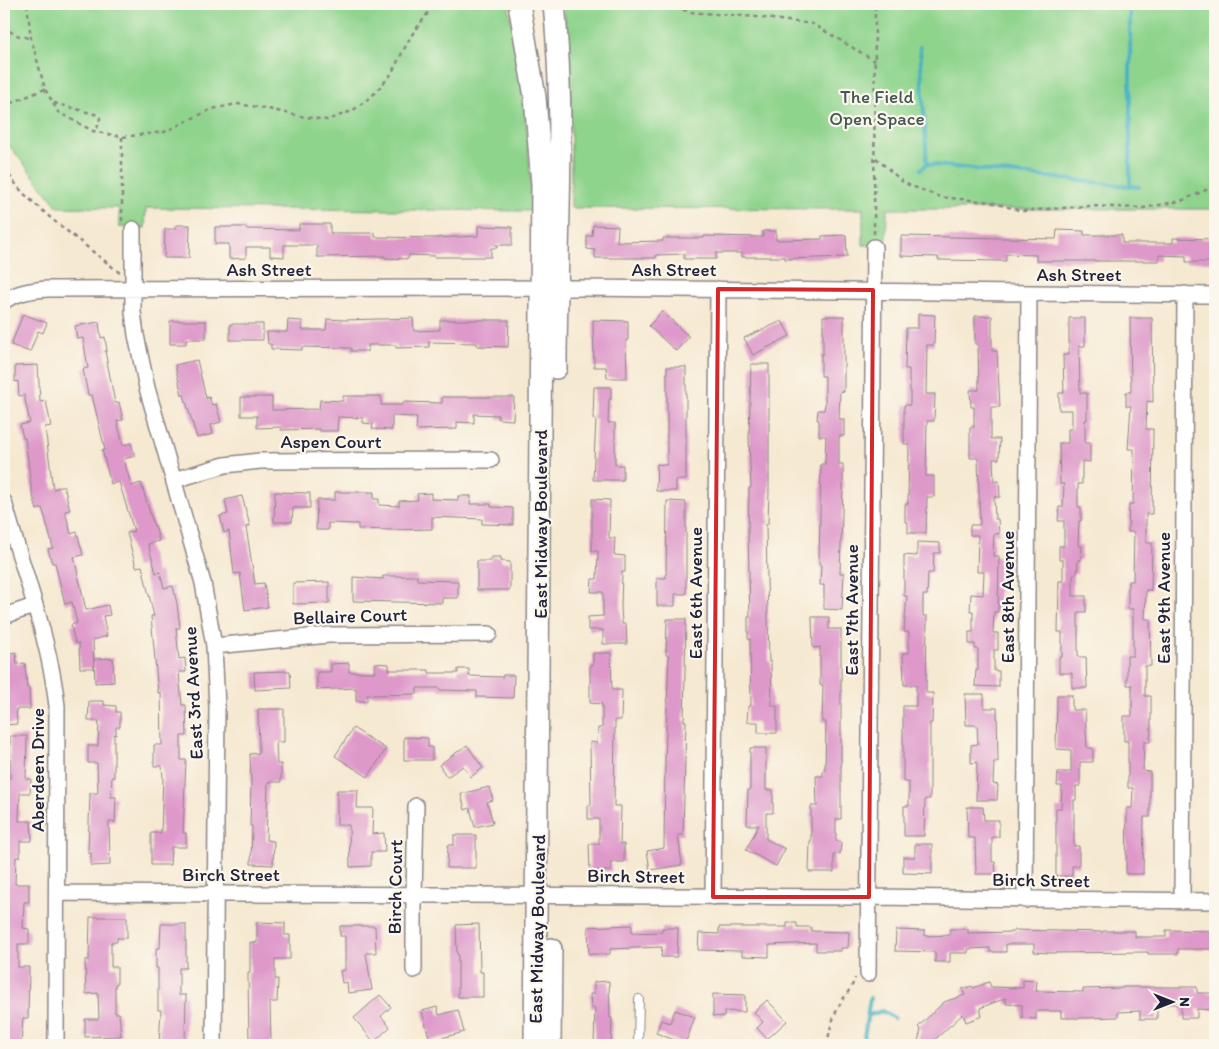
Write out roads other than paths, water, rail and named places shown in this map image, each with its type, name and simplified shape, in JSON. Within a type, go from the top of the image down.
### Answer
[{"type":"main road","name":"East Midway Boulevard","points":[[519,4],[535,97],[549,288],[544,895],[550,1045]]},
{"type":"main road","name":"East Midway Boulevard","points":[[549,288],[560,215],[560,99],[554,4]]},
{"type":"main road","name":"East Midway Boulevard","points":[[535,1045],[544,895]]},
{"type":"street","name":"East 3rd Avenue","points":[[127,226],[134,320],[142,368],[203,583],[214,646],[217,707],[214,1045]]},
{"type":"street","name":"East 7th Avenue","points":[[868,974],[874,245]]},
{"type":"street","name":"Ash Street","points":[[133,289],[549,288],[1215,295]]},
{"type":"street","points":[[4,301],[29,290],[133,289]]},
{"type":"street","name":"East 6th Avenue","points":[[713,897],[718,289]]},
{"type":"street","name":"East 8th Avenue","points":[[1026,900],[1029,293]]},
{"type":"street","name":"East 9th Avenue","points":[[1182,901],[1185,294]]},
{"type":"street","name":"Aspen Court","points":[[174,480],[226,465],[260,461],[491,460]]},
{"type":"street","name":"Aberdeen Drive","points":[[4,502],[53,674],[57,706],[56,1045]]},
{"type":"street","points":[[4,616],[34,606]]},
{"type":"street","name":"Bellaire Court","points":[[214,646],[329,635],[489,634]]},
{"type":"street","name":"Birch Court","points":[[414,970],[416,806]]},
{"type":"street","name":"Birch Street","points":[[57,893],[869,897],[1215,902]]},
{"type":"lane","points":[[638,1045],[639,999]]},
{"type":"waterway","points":[[1130,4],[1130,187]]},
{"type":"waterway","points":[[920,47],[927,164],[1139,187]]},
{"type":"waterway","points":[[921,169],[927,164]]},
{"type":"waterway","points":[[863,1045],[870,998]]},
{"type":"waterway","points":[[867,1016],[882,1011],[894,1018]]},
{"type":"park label","name":"The Field Open Space","points":[[877,107]]}]
